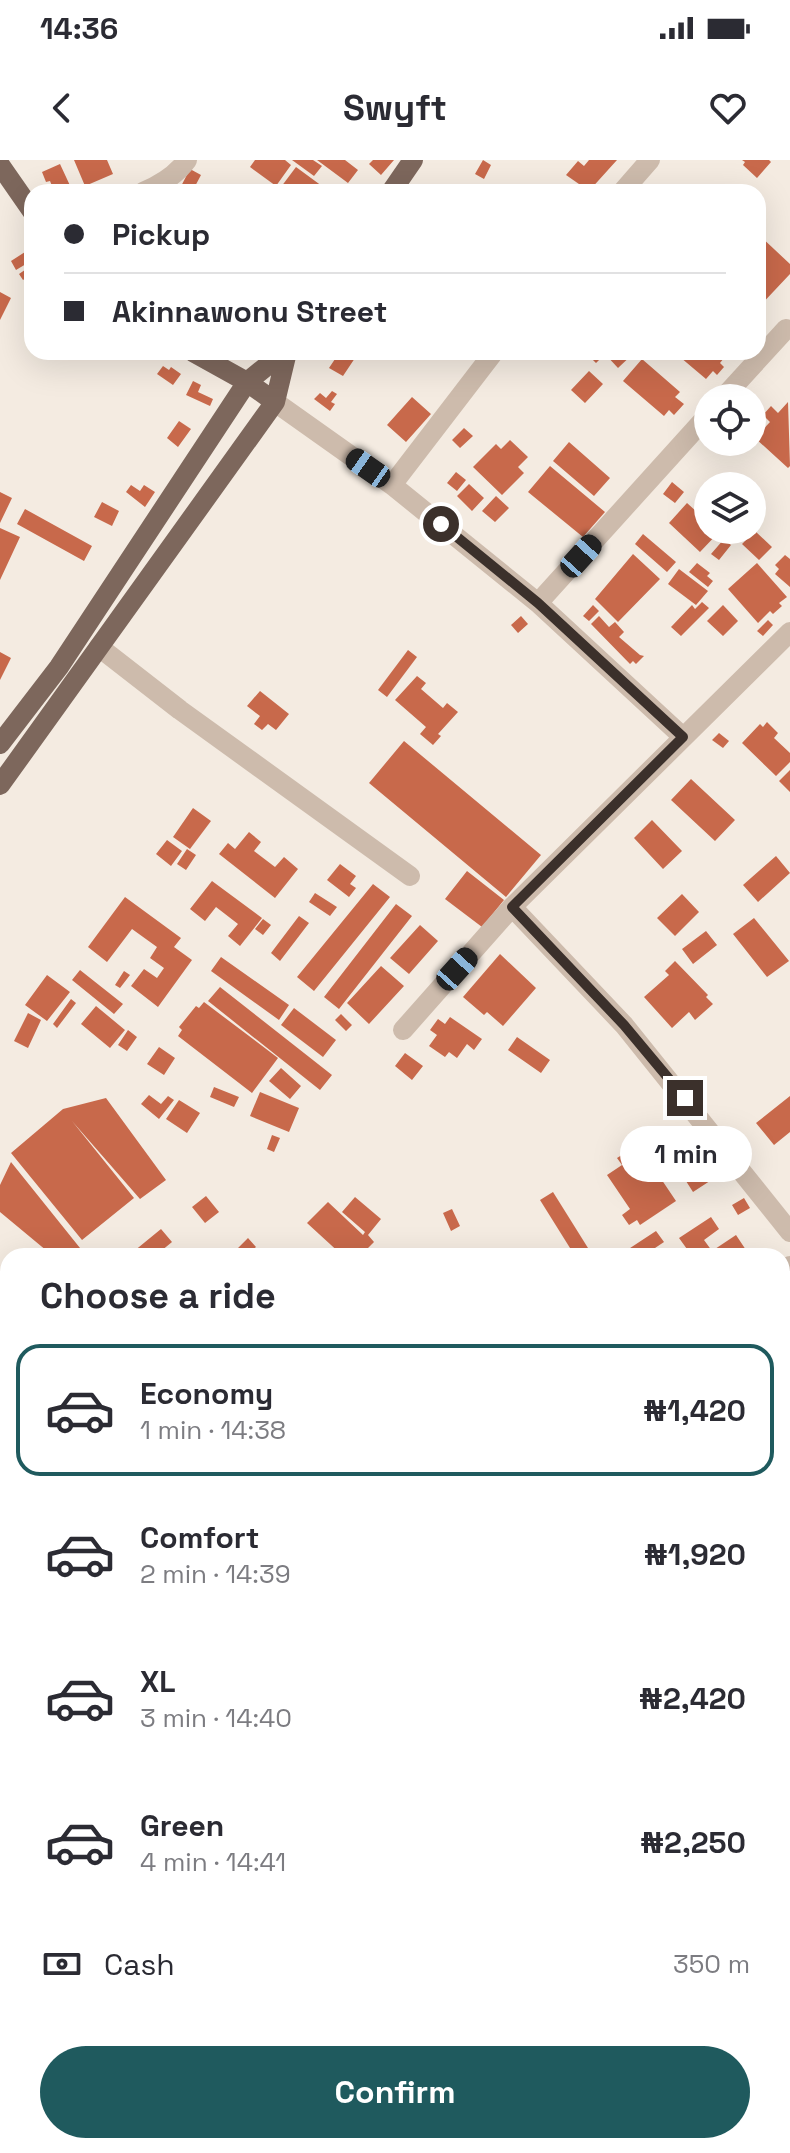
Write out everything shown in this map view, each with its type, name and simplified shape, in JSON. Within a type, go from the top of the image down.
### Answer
[{"type":"main road","points":[[396,184],[413,160]]},
{"type":"main road","points":[[0,165],[24,200]]},
{"type":"main road","points":[[207,360],[275,402]]},
{"type":"main road","points":[[0,744],[59,667],[247,382],[275,360]]},
{"type":"main road","points":[[0,785],[275,402],[283,360]]},
{"type":"street","points":[[161,184],[187,160]]},
{"type":"street","points":[[629,184],[650,160]]},
{"type":"street","points":[[766,351],[786,329]]},
{"type":"street","points":[[392,485],[488,360]]},
{"type":"street","points":[[736,384],[758,360]]},
{"type":"street","points":[[275,402],[392,485],[538,603],[683,737]]},
{"type":"street","points":[[538,603],[694,430]]},
{"type":"street","points":[[403,1030],[512,907],[790,632]]},
{"type":"street","points":[[99,647],[180,710],[410,876]]},
{"type":"street","points":[[512,907],[624,1025],[790,1232]]},
{"type":"building","points":[[74,160],[107,160],[113,174],[84,184]]},
{"type":"building","points":[[255,160],[285,160],[291,165],[277,184],[250,167]]},
{"type":"building","points":[[292,160],[313,160],[322,166],[314,176]]},
{"type":"building","points":[[317,160],[345,160],[358,170],[348,183]]},
{"type":"building","points":[[373,160],[394,160],[381,175],[369,164]]},
{"type":"building","points":[[483,160],[491,165],[484,179],[475,174]]},
{"type":"building","points":[[589,160],[617,160],[595,184],[579,184],[566,175],[578,161],[584,166]]},
{"type":"building","points":[[742,160],[771,162],[757,178],[743,165],[745,162]]},
{"type":"building","points":[[60,164],[69,184],[46,182],[42,172]]},
{"type":"building","points":[[296,167],[319,184],[283,184]]},
{"type":"building","points":[[190,169],[201,175],[196,184],[182,184]]},
{"type":"building","points":[[766,242],[790,264],[790,274],[766,300]]},
{"type":"building","points":[[24,253],[24,265],[16,270],[11,261]]},
{"type":"building","points":[[0,292],[11,298],[0,320]]},
{"type":"building","points":[[334,360],[354,360],[343,376],[329,368]]},
{"type":"building","points":[[611,360],[626,360],[618,368]]},
{"type":"building","points":[[643,360],[680,392],[675,397],[684,404],[674,415],[669,410],[664,416],[623,381]]},
{"type":"building","points":[[683,360],[722,360],[720,363],[724,367],[717,375],[713,371],[706,379]]},
{"type":"building","points":[[163,366],[181,374],[173,385],[157,374]]},
{"type":"building","points":[[589,371],[603,384],[585,403],[571,390]]},
{"type":"building","points":[[193,381],[201,385],[198,392],[213,399],[210,406],[186,395]]},
{"type":"building","points":[[332,391],[337,394],[331,402],[335,404],[330,411],[314,399],[320,393],[326,398]]},
{"type":"building","points":[[412,397],[431,414],[406,442],[387,425]]},
{"type":"building","points":[[788,402],[788,468],[766,448],[766,426],[770,422],[766,412],[771,406],[778,413]]},
{"type":"building","points":[[179,421],[191,429],[178,447],[167,438]]},
{"type":"building","points":[[464,428],[473,436],[460,448],[452,440]]},
{"type":"building","points":[[510,440],[528,457],[518,467],[524,473],[502,495],[473,467],[496,444],[501,449]]},
{"type":"building","points":[[569,442],[610,478],[594,496],[553,461]]},
{"type":"building","points":[[550,466],[605,512],[583,537],[528,492]]},
{"type":"building","points":[[456,472],[466,480],[457,491],[447,483]]},
{"type":"building","points":[[672,482],[684,492],[675,503],[663,494]]},
{"type":"building","points":[[469,484],[484,498],[472,511],[457,496]]},
{"type":"building","points":[[131,485],[140,491],[144,485],[155,492],[145,507],[126,492]]},
{"type":"building","points":[[0,492],[12,498],[0,523]]},
{"type":"building","points":[[496,496],[509,508],[495,522],[482,511]]},
{"type":"building","points":[[102,502],[119,511],[112,526],[94,517]]},
{"type":"building","points":[[687,503],[694,509],[694,544],[708,544],[700,552],[669,523]]},
{"type":"building","points":[[25,509],[92,546],[84,561],[17,524]]},
{"type":"building","points":[[0,528],[20,537],[0,580]]},
{"type":"building","points":[[643,534],[676,562],[667,572],[635,544]]},
{"type":"building","points":[[766,541],[772,547],[759,560],[742,544],[766,544]]},
{"type":"building","points":[[720,544],[731,545],[719,560],[711,554]]},
{"type":"building","points":[[633,554],[660,579],[618,622],[595,599]]},
{"type":"building","points":[[785,555],[790,559],[790,587],[775,574],[779,569],[775,565]]},
{"type":"building","points":[[697,563],[710,573],[707,576],[713,581],[708,587],[689,572]]},
{"type":"building","points":[[757,563],[787,597],[779,603],[782,606],[773,614],[770,611],[758,623],[728,589]]},
{"type":"building","points":[[679,569],[708,591],[696,605],[668,584]]},
{"type":"building","points":[[702,602],[709,608],[681,636],[671,627],[692,605],[695,609]]},
{"type":"building","points":[[593,605],[599,611],[589,621],[583,616]]},
{"type":"building","points":[[723,605],[738,621],[723,636],[707,621]]},
{"type":"building","points":[[521,616],[528,624],[518,633],[511,625]]},
{"type":"building","points":[[599,616],[609,627],[615,622],[624,632],[619,637],[644,656],[636,664],[633,661],[630,664],[591,624]]},
{"type":"building","points":[[768,620],[773,625],[763,636],[757,631]]},
{"type":"building","points":[[408,650],[417,657],[387,697],[378,690]]},
{"type":"building","points":[[0,652],[11,658],[0,680]]},
{"type":"building","points":[[417,676],[426,683],[421,689],[443,708],[447,703],[458,712],[438,734],[441,736],[433,745],[420,734],[426,727],[395,700]]},
{"type":"building","points":[[260,691],[289,714],[276,730],[268,724],[262,730],[254,724],[260,716],[247,706]]},
{"type":"building","points":[[767,722],[778,733],[774,738],[790,753],[790,762],[776,776],[742,743],[760,724],[763,727]]},
{"type":"building","points":[[719,733],[729,741],[723,748],[712,740]]},
{"type":"building","points":[[404,741],[541,855],[506,897],[369,783]]},
{"type":"building","points":[[790,770],[790,792],[779,781]]},
{"type":"building","points":[[691,779],[735,820],[715,841],[671,800]]},
{"type":"building","points":[[193,808],[211,821],[190,849],[173,837]]},
{"type":"building","points":[[652,820],[682,851],[663,869],[634,838]]},
{"type":"building","points":[[249,832],[261,842],[254,851],[275,867],[284,857],[298,869],[275,898],[219,854],[228,843],[235,849]]},
{"type":"building","points":[[167,840],[182,851],[171,866],[156,854]]},
{"type":"building","points":[[187,849],[196,855],[186,870],[177,864]]},
{"type":"building","points":[[776,856],[790,873],[758,902],[743,885]]},
{"type":"building","points":[[340,864],[356,876],[350,884],[356,888],[349,897],[327,880]]},
{"type":"building","points":[[467,871],[504,900],[482,927],[445,899]]},
{"type":"building","points":[[212,881],[262,918],[240,946],[228,936],[238,924],[216,907],[205,921],[190,909]]},
{"type":"building","points":[[373,884],[390,897],[314,991],[297,977]]},
{"type":"building","points":[[315,893],[337,907],[330,916],[309,902]]},
{"type":"building","points":[[682,894],[699,912],[675,936],[657,918]]},
{"type":"building","points":[[125,897],[181,938],[174,947],[192,960],[158,1007],[131,986],[144,969],[157,978],[164,968],[150,958],[157,947],[132,929],[107,962],[88,947]]},
{"type":"building","points":[[396,904],[412,916],[339,1009],[324,997]]},
{"type":"building","points":[[299,916],[309,923],[280,961],[271,953]]},
{"type":"building","points":[[754,918],[789,961],[767,977],[733,934]]},
{"type":"building","points":[[263,919],[271,925],[263,935],[255,929]]},
{"type":"building","points":[[420,925],[438,941],[409,974],[390,958]]},
{"type":"building","points":[[706,931],[717,945],[693,964],[682,949]]},
{"type":"building","points":[[500,954],[536,988],[503,1026],[463,997]]},
{"type":"building","points":[[221,957],[289,1005],[279,1020],[211,971]]},
{"type":"building","points":[[675,961],[713,1004],[695,1020],[689,1012],[672,1028],[644,997],[669,975],[665,971]]},
{"type":"building","points":[[381,966],[404,986],[369,1024],[347,1003]]},
{"type":"building","points":[[80,970],[123,1004],[114,1014],[72,980]]},
{"type":"building","points":[[124,971],[130,975],[120,988],[115,985]]},
{"type":"building","points":[[47,975],[70,992],[47,1021],[25,1005]]},
{"type":"building","points":[[220,987],[332,1075],[320,1090],[208,1001]]},
{"type":"building","points":[[71,999],[76,1003],[57,1028],[53,1024]]},
{"type":"building","points":[[204,1002],[278,1058],[252,1093],[178,1036],[182,1030],[179,1027],[196,1006],[199,1008]]},
{"type":"building","points":[[96,1006],[125,1030],[110,1048],[81,1024]]},
{"type":"building","points":[[294,1008],[336,1040],[323,1057],[281,1025]]},
{"type":"building","points":[[28,1013],[41,1020],[28,1048],[14,1041]]},
{"type":"building","points":[[341,1014],[352,1025],[346,1031],[335,1020]]},
{"type":"building","points":[[450,1017],[482,1039],[474,1050],[467,1044],[457,1058],[449,1052],[445,1057],[429,1046],[437,1035],[430,1030],[438,1019],[445,1024]]},
{"type":"building","points":[[128,1030],[137,1037],[127,1051],[118,1045]]},
{"type":"building","points":[[517,1037],[550,1060],[541,1073],[508,1050]]},
{"type":"building","points":[[159,1047],[175,1058],[164,1075],[147,1064]]},
{"type":"building","points":[[405,1053],[423,1066],[412,1080],[395,1066]]},
{"type":"building","points":[[281,1068],[301,1086],[290,1099],[269,1081]]},
{"type":"building","points":[[214,1087],[239,1097],[234,1107],[210,1097]]},
{"type":"building","points":[[260,1092],[299,1108],[289,1132],[250,1116]]},
{"type":"building","points":[[149,1095],[161,1104],[168,1096],[174,1100],[159,1119],[141,1104]]},
{"type":"building","points":[[790,1096],[790,1132],[774,1145],[756,1123]]},
{"type":"building","points":[[106,1098],[166,1180],[140,1199],[72,1121],[134,1198],[82,1240],[11,1153],[63,1109]]},
{"type":"building","points":[[179,1100],[200,1113],[187,1133],[166,1119]]},
{"type":"building","points":[[695,1130],[707,1149],[701,1154],[716,1177],[693,1192],[670,1156],[678,1151],[673,1144]]},
{"type":"building","points":[[272,1135],[280,1138],[274,1152],[267,1149]]},
{"type":"building","points":[[643,1152],[676,1201],[640,1225],[637,1220],[629,1225],[622,1215],[630,1209],[607,1175],[622,1165],[617,1158],[625,1153],[630,1160]]},
{"type":"building","points":[[11,1162],[80,1248],[43,1248],[0,1212],[0,1185]]},
{"type":"building","points":[[553,1192],[588,1248],[570,1248],[540,1200]]},
{"type":"building","points":[[206,1196],[219,1212],[205,1223],[192,1207]]},
{"type":"building","points":[[355,1197],[381,1219],[368,1235],[374,1242],[368,1248],[334,1248],[307,1223],[328,1202],[363,1235],[365,1232],[342,1212]]},
{"type":"building","points":[[744,1198],[750,1208],[738,1215],[732,1205]]},
{"type":"building","points":[[452,1209],[460,1226],[451,1231],[443,1213]]},
{"type":"building","points":[[711,1217],[719,1229],[704,1240],[710,1248],[686,1248],[679,1238]]},
{"type":"building","points":[[161,1229],[172,1242],[165,1248],[138,1248]]},
{"type":"building","points":[[656,1231],[664,1242],[655,1248],[630,1248]]},
{"type":"building","points":[[736,1235],[745,1248],[716,1248]]},
{"type":"building","points":[[248,1238],[256,1247],[255,1248],[238,1248]]},
{"type":"route","points":[[441,524],[538,603],[683,737],[512,907],[624,1025],[685,1098]]}]
